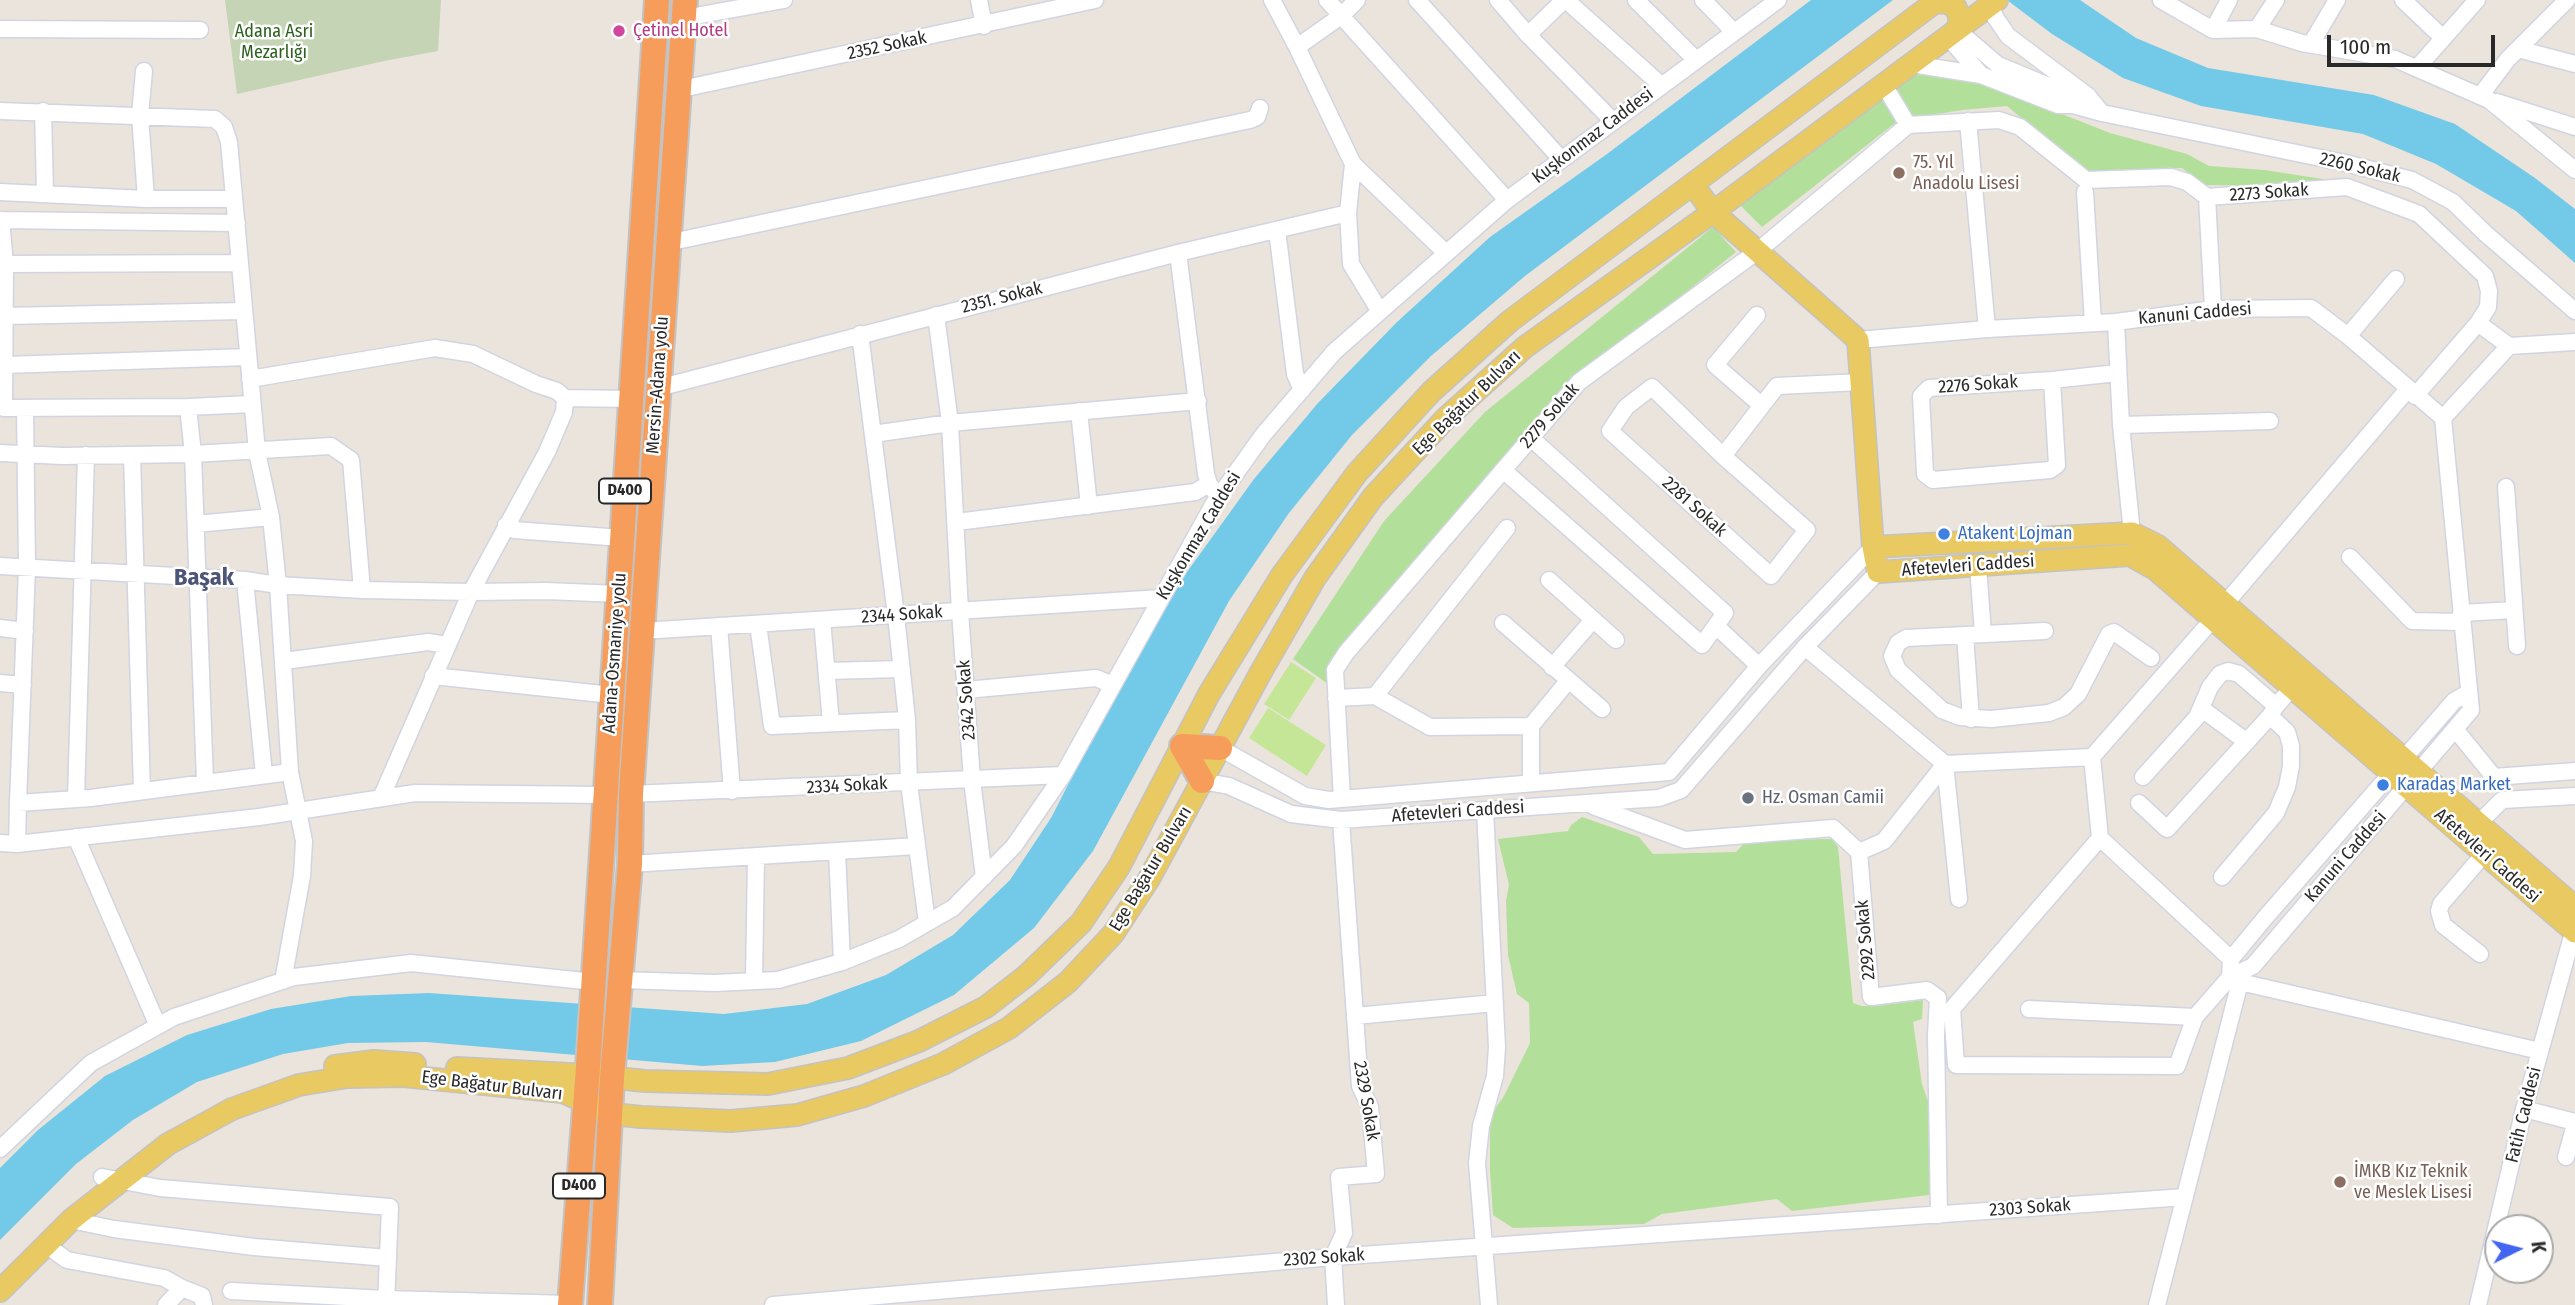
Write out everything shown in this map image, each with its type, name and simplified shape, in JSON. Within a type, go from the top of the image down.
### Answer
[{"type":"highway","name":"Adana-Osmaniye yolu","points":[[600,1305],[612,1114],[600,1072],[594,982],[657,0]]},
{"type":"highway","name":"Mersin-Adana yolu","points":[[620,980],[630,864],[631,794],[677,90],[685,9]]},
{"type":"highway","points":[[1182,746],[1220,748]]},
{"type":"highway","points":[[1182,746],[1202,781]]},
{"type":"highway","name":"Adana-Osmaniye yolu","points":[[570,1304],[586,1103],[600,1072],[620,980]]},
{"type":"main road","points":[[1930,2],[1946,2],[1956,8],[1960,19],[1953,33],[1938,36],[1929,30],[1926,19],[1930,2]]},
{"type":"main road","name":"Ege Bağatur Bulvarı","points":[[0,1292],[111,1179],[191,1115],[243,1091],[307,1070],[374,1061],[475,1069],[600,1072],[693,1083],[768,1084],[848,1068],[919,1041],[986,1007],[1026,976],[1081,923],[1119,867],[1209,694],[1282,575],[1357,473],[1431,392],[1510,321],[1693,185],[1930,2]]},
{"type":"main road","name":"Ege Bağatur Bulvarı","points":[[0,1277],[73,1201],[232,1109],[299,1085],[347,1077],[404,1076],[563,1092],[612,1114],[731,1121],[797,1115],[864,1096],[932,1068],[1009,1028],[1068,982],[1113,934],[1149,880],[1315,578],[1382,487],[1446,418],[1525,347],[1713,212],[1994,2]]},
{"type":"main road","points":[[1693,185],[1713,212],[1858,340],[1872,547],[1878,572]]},
{"type":"main road","name":"Afetevleri Caddesi","points":[[1872,547],[2132,533],[2158,546],[2292,688],[2405,773],[2479,823],[2575,907]]},
{"type":"main road","name":"Afetevleri Caddesi","points":[[1878,572],[2130,555],[2219,611],[2405,773],[2484,854],[2575,929]]},
{"type":"street","points":[[685,9],[784,0]]},
{"type":"street","points":[[979,0],[984,26]]},
{"type":"street","name":"2352 Sokak","points":[[677,90],[1095,0]]},
{"type":"street","points":[[1272,0],[1353,164],[1446,253]]},
{"type":"street","points":[[1327,0],[1507,200]]},
{"type":"street","points":[[1297,47],[1341,16],[1357,0]]},
{"type":"street","points":[[1417,0],[1561,159]]},
{"type":"street","points":[[1498,0],[1528,35],[1613,121]]},
{"type":"street","points":[[1528,35],[1565,0],[1661,85]]},
{"type":"street","points":[[1636,0],[1696,60]]},
{"type":"street","points":[[1703,0],[1734,32]]},
{"type":"street","name":"Kuşkonmaz Caddesi","points":[[620,980],[714,983],[778,979],[842,962],[899,939],[953,908],[1014,846],[1063,775],[1161,598],[1214,490],[1334,352],[1507,200],[1779,0]]},
{"type":"street","points":[[2161,0],[2213,30],[2257,29],[2312,44],[2395,59],[2485,98],[2575,127]]},
{"type":"street","points":[[2213,30],[2229,0]]},
{"type":"street","points":[[2257,29],[2276,0]]},
{"type":"street","points":[[2312,44],[2337,0]]},
{"type":"street","points":[[2403,0],[2444,38]]},
{"type":"street","points":[[2417,68],[2477,0]]},
{"type":"street","points":[[1994,2],[1995,17],[2008,36],[2088,96],[2102,113]]},
{"type":"street","points":[[2485,98],[2518,49],[2567,2]]},
{"type":"street","points":[[0,29],[200,30]]},
{"type":"street","name":"2260 Sokak","points":[[1953,33],[1981,75],[2058,105],[2073,105],[2345,163],[2412,180],[2453,202],[2575,311]]},
{"type":"street","name":"2260 Sokak","points":[[1953,33],[1998,65],[2063,92],[2073,105]]},
{"type":"street","points":[[2518,49],[2575,64]]},
{"type":"street","points":[[1912,64],[1981,75]]},
{"type":"street","points":[[144,71],[140,116],[146,199]]},
{"type":"street","points":[[1884,85],[1908,125]]},
{"type":"street","points":[[2485,98],[2575,170]]},
{"type":"street","points":[[667,243],[1250,120],[1257,117],[1260,108]]},
{"type":"street","points":[[0,111],[215,119],[228,136],[257,452],[271,517],[278,585],[290,772],[304,841],[303,868],[283,981]]},
{"type":"street","points":[[43,111],[45,192]]},
{"type":"street","name":"2273 Sokak","points":[[1908,125],[1999,120],[2020,127],[2086,180],[2171,177],[2187,182],[2207,197],[2347,187],[2419,214],[2485,276],[2489,290],[2488,307],[2478,323],[2411,393],[2092,757]]},
{"type":"street","points":[[1968,121],[1987,329]]},
{"type":"street","name":"2279 Sokak","points":[[1342,799],[1335,670],[1346,653],[1579,382],[1759,250],[1908,125]]},
{"type":"street","points":[[1353,164],[1348,213],[1351,264],[1379,310]]},
{"type":"street","points":[[0,192],[45,192],[146,199],[234,199]]},
{"type":"street","points":[[2085,192],[2093,323]]},
{"type":"street","points":[[2207,197],[2213,309]]},
{"type":"street","name":"2351. Sokak","points":[[658,388],[1178,253],[1348,213]]},
{"type":"street","points":[[237,223],[0,220],[5,316],[2,336],[5,365],[2,390],[4,408],[252,404]]},
{"type":"street","points":[[1277,230],[1295,374],[1301,390]]},
{"type":"street","points":[[957,522],[1214,490],[1198,401],[1178,253]]},
{"type":"street","points":[[3,271],[240,263]]},
{"type":"street","points":[[2348,336],[2396,279]]},
{"type":"street","name":"Kanuni Caddesi","points":[[1858,340],[2116,322],[2213,309],[2311,308],[2348,336],[2443,418],[2471,710],[2455,729],[2405,773],[2231,959]]},
{"type":"street","points":[[5,316],[243,311]]},
{"type":"street","name":"2342 Sokak","points":[[936,315],[950,423],[972,780],[984,877]]},
{"type":"street","points":[[1758,315],[1715,365],[1761,405]]},
{"type":"street","points":[[2116,322],[2121,425],[2132,533]]},
{"type":"street","points":[[2478,323],[2509,346],[2575,342]]},
{"type":"street","points":[[860,334],[896,615],[907,720],[909,783],[927,923]]},
{"type":"street","points":[[2443,418],[2509,346]]},
{"type":"street","points":[[250,379],[435,348],[472,354],[557,391],[565,398],[631,399]]},
{"type":"street","points":[[5,365],[247,358]]},
{"type":"street","name":"2276 Sokak","points":[[2052,380],[2057,465],[2050,470],[1933,480],[1925,474],[1921,396],[1930,388],[2118,373]]},
{"type":"street","points":[[1723,456],[1777,386],[1861,382]]},
{"type":"street","name":"2281 Sokak","points":[[1651,387],[1723,456],[1807,530],[1771,576],[1610,431],[1626,407],[1651,387]]},
{"type":"street","points":[[381,798],[471,592],[547,452],[564,412],[565,398]]},
{"type":"street","points":[[873,434],[950,423],[1198,401]]},
{"type":"street","points":[[188,407],[193,454],[205,782]]},
{"type":"street","points":[[17,844],[27,568],[24,408]]},
{"type":"street","points":[[1079,411],[1089,506]]},
{"type":"street","points":[[2121,425],[2270,421]]},
{"type":"street","points":[[1503,470],[1702,645],[1724,613],[1531,438]]},
{"type":"street","points":[[0,453],[86,456],[193,454],[331,446],[351,460],[362,590]]},
{"type":"street","points":[[132,455],[142,791]]},
{"type":"street","points":[[76,799],[86,456]]},
{"type":"street","points":[[2506,487],[2517,646]]},
{"type":"street","points":[[196,524],[271,517]]},
{"type":"street","points":[[506,525],[514,530],[622,538]]},
{"type":"street","points":[[1375,696],[1507,528]]},
{"type":"street","name":"Afetevleri Caddesi","points":[[1220,748],[1305,796],[1329,800],[1669,772],[1759,666],[1872,547]]},
{"type":"street","points":[[2350,557],[2413,621],[2514,610]]},
{"type":"street","points":[[0,566],[245,580],[278,585],[362,590],[619,594]]},
{"type":"street","points":[[1979,566],[1983,634]]},
{"type":"street","name":"Afetevleri Caddesi","points":[[1202,781],[1229,786],[1291,814],[1342,820],[1659,798],[1681,790],[1805,646],[1878,572]]},
{"type":"street","points":[[245,580],[264,775]]},
{"type":"street","points":[[1549,580],[1616,640]]},
{"type":"street","name":"2344 Sokak","points":[[642,631],[1161,598]]},
{"type":"street","points":[[822,620],[831,723]]},
{"type":"street","points":[[1552,667],[1593,620]]},
{"type":"street","points":[[1503,623],[1602,709]]},
{"type":"street","points":[[758,624],[772,726],[907,720]]},
{"type":"street","points":[[719,626],[732,791]]},
{"type":"street","points":[[1716,626],[1759,666]]},
{"type":"street","points":[[0,628],[25,631]]},
{"type":"street","points":[[2045,631],[1906,638],[1898,643],[1892,656],[1898,670],[1942,710],[1971,719],[2049,713],[2064,707],[2078,694],[2109,634],[2114,632],[2151,658]]},
{"type":"street","points":[[1965,635],[1971,719]]},
{"type":"street","points":[[284,662],[428,642],[447,645]]},
{"type":"street","points":[[1805,646],[1945,764],[2092,757],[2100,838],[2231,959],[2236,978],[2157,1305]]},
{"type":"street","points":[[827,671],[902,669]]},
{"type":"street","points":[[2143,776],[2202,709],[2216,676],[2228,671],[2239,674],[2273,711],[2287,732],[2291,746],[2287,787],[2276,813],[2222,877]]},
{"type":"street","points":[[433,676],[612,695]]},
{"type":"street","points":[[966,690],[1096,678],[1113,685]]},
{"type":"street","points":[[1531,783],[1531,726],[1568,681]]},
{"type":"street","points":[[0,683],[23,685]]},
{"type":"street","points":[[2139,803],[2167,830],[2292,688]]},
{"type":"street","name":"Kanuni Caddesi","points":[[1968,990],[1952,1009],[1956,1065],[2177,1066],[2195,1017],[2236,978],[2253,966],[2405,773],[2454,701],[2468,693]]},
{"type":"street","points":[[1336,698],[1375,696],[1430,727],[1531,726]]},
{"type":"street","points":[[2202,709],[2247,742]]},
{"type":"street","points":[[2455,729],[2494,777],[2502,800]]},
{"type":"street","points":[[1585,803],[1685,840],[1833,828],[1859,852],[1884,841],[1945,764]]},
{"type":"street","points":[[1945,764],[1959,899]]},
{"type":"street","points":[[2494,777],[2575,771]]},
{"type":"street","points":[[18,803],[76,799],[290,772]]},
{"type":"street","name":"2334 Sokak","points":[[631,794],[1063,775]]},
{"type":"street","points":[[0,843],[17,844],[299,811],[415,793],[606,795]]},
{"type":"street","points":[[2479,823],[2502,800],[2575,796]]},
{"type":"street","points":[[1485,810],[1497,1061],[1481,1126],[1477,1163],[1489,1305]]},
{"type":"street","name":"2329 Sokak","points":[[1336,1305],[1333,1257],[1344,1233],[1339,1177],[1376,1174],[1370,1107],[1360,1086],[1342,820]]},
{"type":"street","points":[[76,837],[158,1026]]},
{"type":"street","points":[[1927,990],[1968,990],[2100,838]]},
{"type":"street","points":[[630,864],[918,846]]},
{"type":"street","points":[[837,851],[842,962]]},
{"type":"street","name":"2292 Sokak","points":[[1859,852],[1871,997],[1927,990]]},
{"type":"street","points":[[2480,954],[2443,925],[2439,911],[2444,901],[2484,854]]},
{"type":"street","points":[[754,981],[756,857]]},
{"type":"street","name":"Fatih Caddesi","points":[[2478,1305],[2524,1109],[2575,929]]},
{"type":"street","points":[[0,1149],[91,1063],[174,1017],[294,977],[411,963],[594,982]]},
{"type":"street","points":[[2236,978],[2540,1051]]},
{"type":"street","points":[[1927,990],[1938,998],[1936,1035],[1939,1215]]},
{"type":"street","points":[[1355,1016],[1495,1003]]},
{"type":"street","points":[[2029,1009],[2195,1017]]},
{"type":"street","points":[[2524,1109],[2575,1124],[2566,1157]]},
{"type":"street","points":[[111,1179],[160,1188],[390,1207],[386,1302]]},
{"type":"street","name":"2303 Sokak","points":[[1875,1219],[2185,1197]]},
{"type":"street","name":"2302 Sokak","points":[[773,1305],[1333,1257],[1875,1219]]},
{"type":"street","points":[[71,1220],[114,1229],[254,1247],[388,1258]]},
{"type":"street","points":[[46,1245],[67,1261],[164,1278],[202,1296],[204,1305]]},
{"type":"street","points":[[166,1305],[183,1288]]},
{"type":"street","points":[[231,1291],[386,1302],[570,1304]]},
{"type":"green space","name":"Adana Asri Mezarlığı","points":[[225,0],[441,0],[438,51],[237,94]]},
{"type":"green space","points":[[1925,60],[2110,133],[2187,154],[2209,166],[2264,170],[2336,181],[2347,187],[2203,185],[2182,168],[2085,172],[2007,106],[1899,120],[1762,227],[1739,204]]},
{"type":"green space","points":[[1713,227],[1736,252],[1570,385],[1328,684],[1293,659],[1384,521],[1485,412]]},
{"type":"green space","points":[[1291,662],[1316,678],[1289,720],[1264,704]]},
{"type":"green space","points":[[1268,708],[1326,745],[1307,776],[1249,738]]},
{"type":"green space","points":[[1582,817],[1639,837],[1653,854],[1736,852],[1747,840],[1832,839],[1838,847],[1853,1003],[1877,1006],[1923,1000],[1922,1019],[1913,1022],[1922,1084],[1929,1104],[1929,1195],[1792,1211],[1777,1199],[1662,1214],[1644,1224],[1513,1228],[1493,1215],[1490,1116],[1504,1096],[1530,1043],[1529,1003],[1517,994],[1508,955],[1506,901],[1509,885],[1498,839],[1568,831],[1571,825]]},
{"type":"water","points":[[1811,0],[1893,0],[1525,276],[1431,356],[1352,435],[1289,513],[1229,601],[1093,851],[1034,928],[954,995],[861,1041],[775,1062],[702,1066],[426,1042],[348,1043],[283,1054],[197,1082],[133,1120],[76,1164],[0,1240],[0,1168],[38,1130],[105,1076],[187,1035],[271,1009],[351,996],[429,993],[724,1014],[807,1004],[886,975],[953,935],[1010,880],[1051,818],[1115,693],[1187,572],[1254,479],[1318,403],[1397,322],[1490,237],[1607,154]]},
{"type":"water","points":[[2007,0],[2080,0],[2136,38],[2208,68],[2374,95],[2455,124],[2535,178],[2575,209],[2575,263],[2516,211],[2436,164],[2363,134],[2201,106],[2123,78],[2052,34]]},
{"type":"place","name":"Çetinel Hotel","points":[[619,31]]},
{"type":"place","name":"75. Yıl Anadolu Lisesi","points":[[1899,173]]},
{"type":"place","name":"Atakent Lojman","points":[[1944,534]]},
{"type":"place","name":"Karadaş Market","points":[[2383,785]]},
{"type":"place","name":"Hz. Osman Camii","points":[[1748,798]]},
{"type":"place","name":"İMKB Kız Teknik ve Meslek Lisesi","points":[[2340,1182]]},
{"type":"district","name":"Başak","points":[[204,578]]}]
